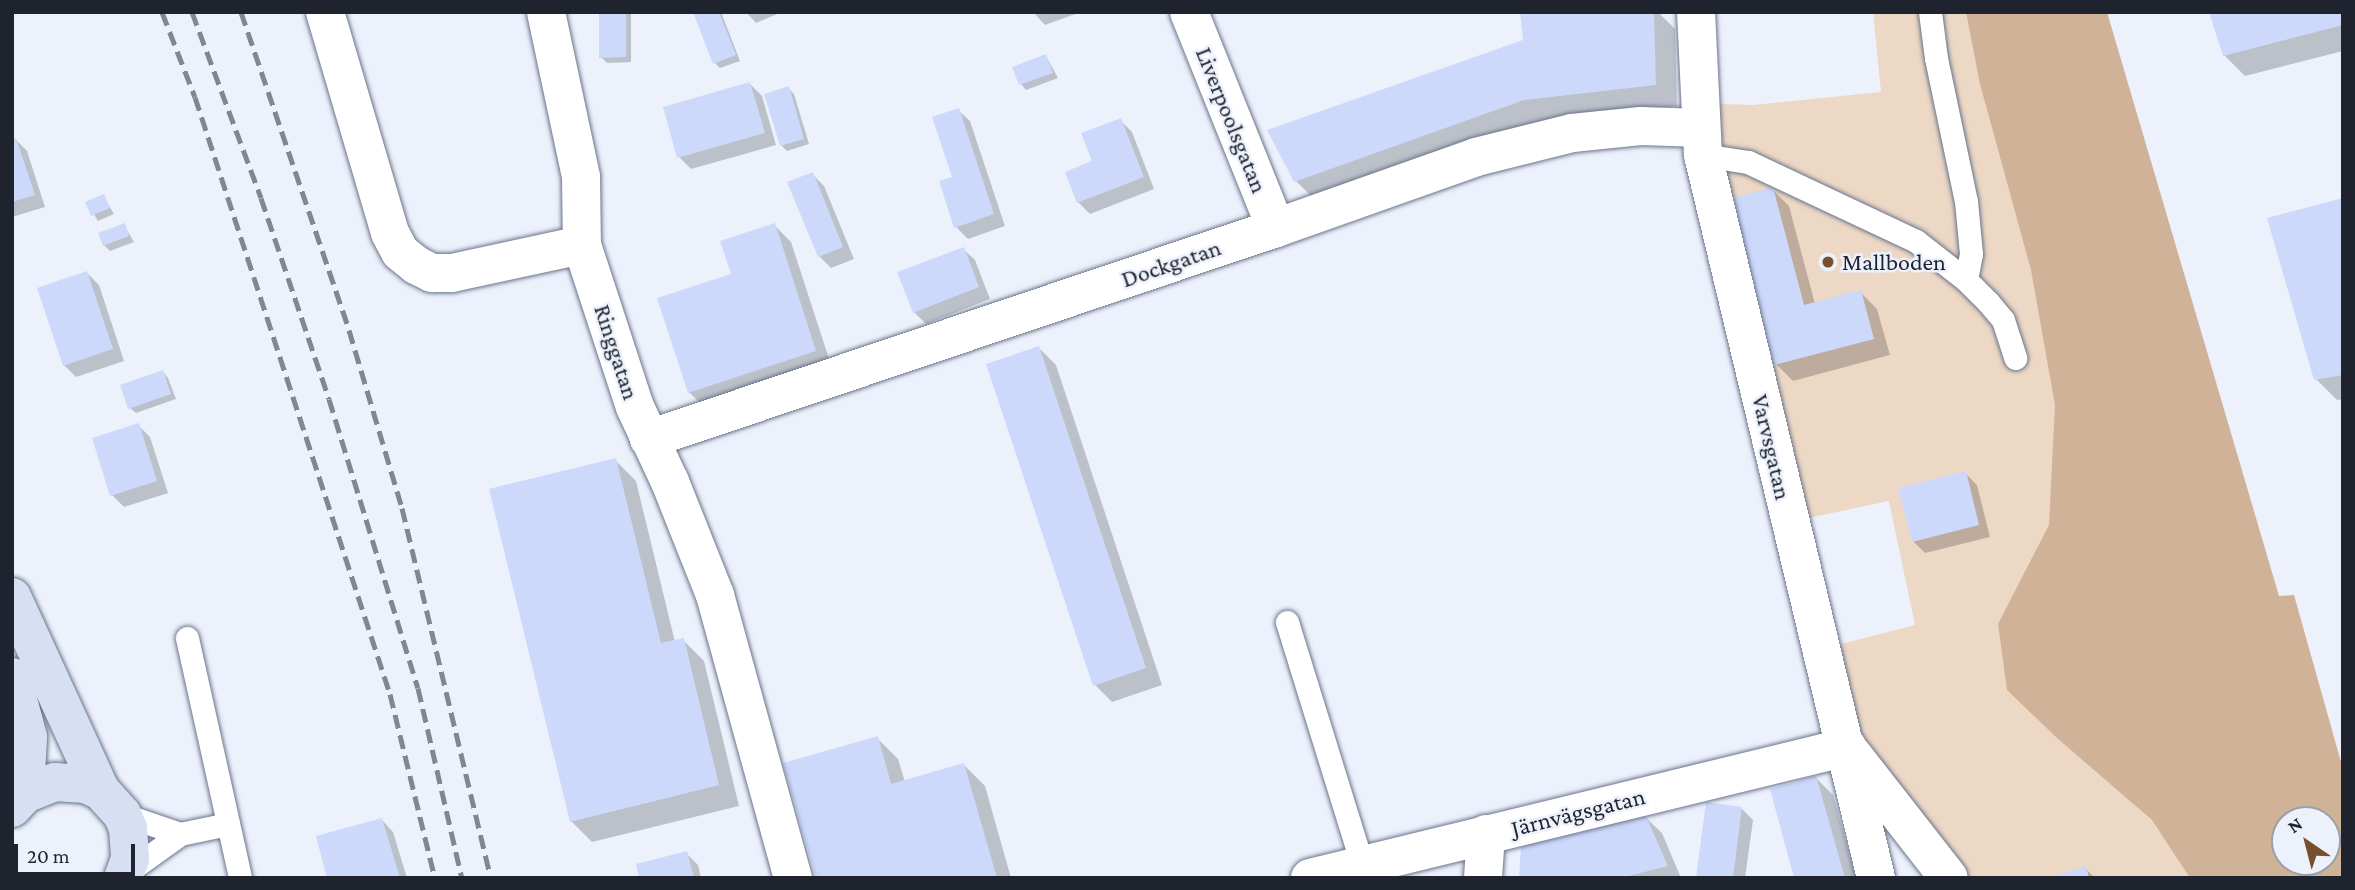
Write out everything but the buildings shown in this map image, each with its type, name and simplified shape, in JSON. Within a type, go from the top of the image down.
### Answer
[{"type":"main road","points":[[12,597],[131,844],[124,876]]},
{"type":"main road","points":[[12,677],[28,737],[19,801]]},
{"type":"main road","points":[[19,801],[47,784],[71,781],[112,802]]},
{"type":"street","points":[[326,12],[390,233],[400,251],[416,265],[432,273],[452,273],[582,245]]},
{"type":"street","name":"Ringgatan","points":[[545,12],[581,177],[582,245],[635,407],[696,543],[715,595],[793,878]]},
{"type":"street","name":"Liverpoolsgatan","points":[[1189,12],[1276,228]]},
{"type":"street","name":"Varvsgatan","points":[[1696,12],[1702,141],[1815,631],[1847,747],[1876,878]]},
{"type":"street","name":"Dockgatan","points":[[649,439],[1276,228],[1476,157],[1572,133],[1641,127],[1702,141]]},
{"type":"street","points":[[1847,747],[1950,878]]},
{"type":"street","name":"Järnvägsgatan","points":[[1310,878],[1847,747]]},
{"type":"street","points":[[1483,878],[1486,834]]},
{"type":"lane","points":[[1930,12],[1936,58],[1966,201],[1971,254],[1966,280]]},
{"type":"lane","points":[[1702,141],[1866,215],[1916,241],[1966,280],[2003,320],[2015,358]]},
{"type":"lane","points":[[1287,622],[1362,865]]},
{"type":"lane","points":[[187,638],[240,878]]},
{"type":"lane","points":[[112,802],[180,834]]},
{"type":"lane","points":[[124,876],[180,834],[229,824]]},
{"type":"shaded area","points":[[1873,12],[2056,12],[2271,810],[2271,876],[2302,878],[1966,878],[1843,723],[1822,649],[1915,625],[1889,501],[1789,522],[1693,103],[1753,105],[1881,92]]},
{"type":"shaded area","points":[[1966,12],[2107,12],[2279,596],[2294,595],[2343,769],[2343,878],[2190,878],[2152,820],[2057,738],[2007,690],[1998,624],[2049,525],[2055,405],[2031,270],[1980,84]]},
{"type":"railway","points":[[162,12],[195,97],[390,694],[435,878]]},
{"type":"railway","points":[[192,12],[261,198],[329,399],[418,688],[462,878]]},
{"type":"railway","points":[[241,12],[349,330],[402,508],[491,878]]},
{"type":"place","name":"Mallboden","points":[[1828,262]]}]
